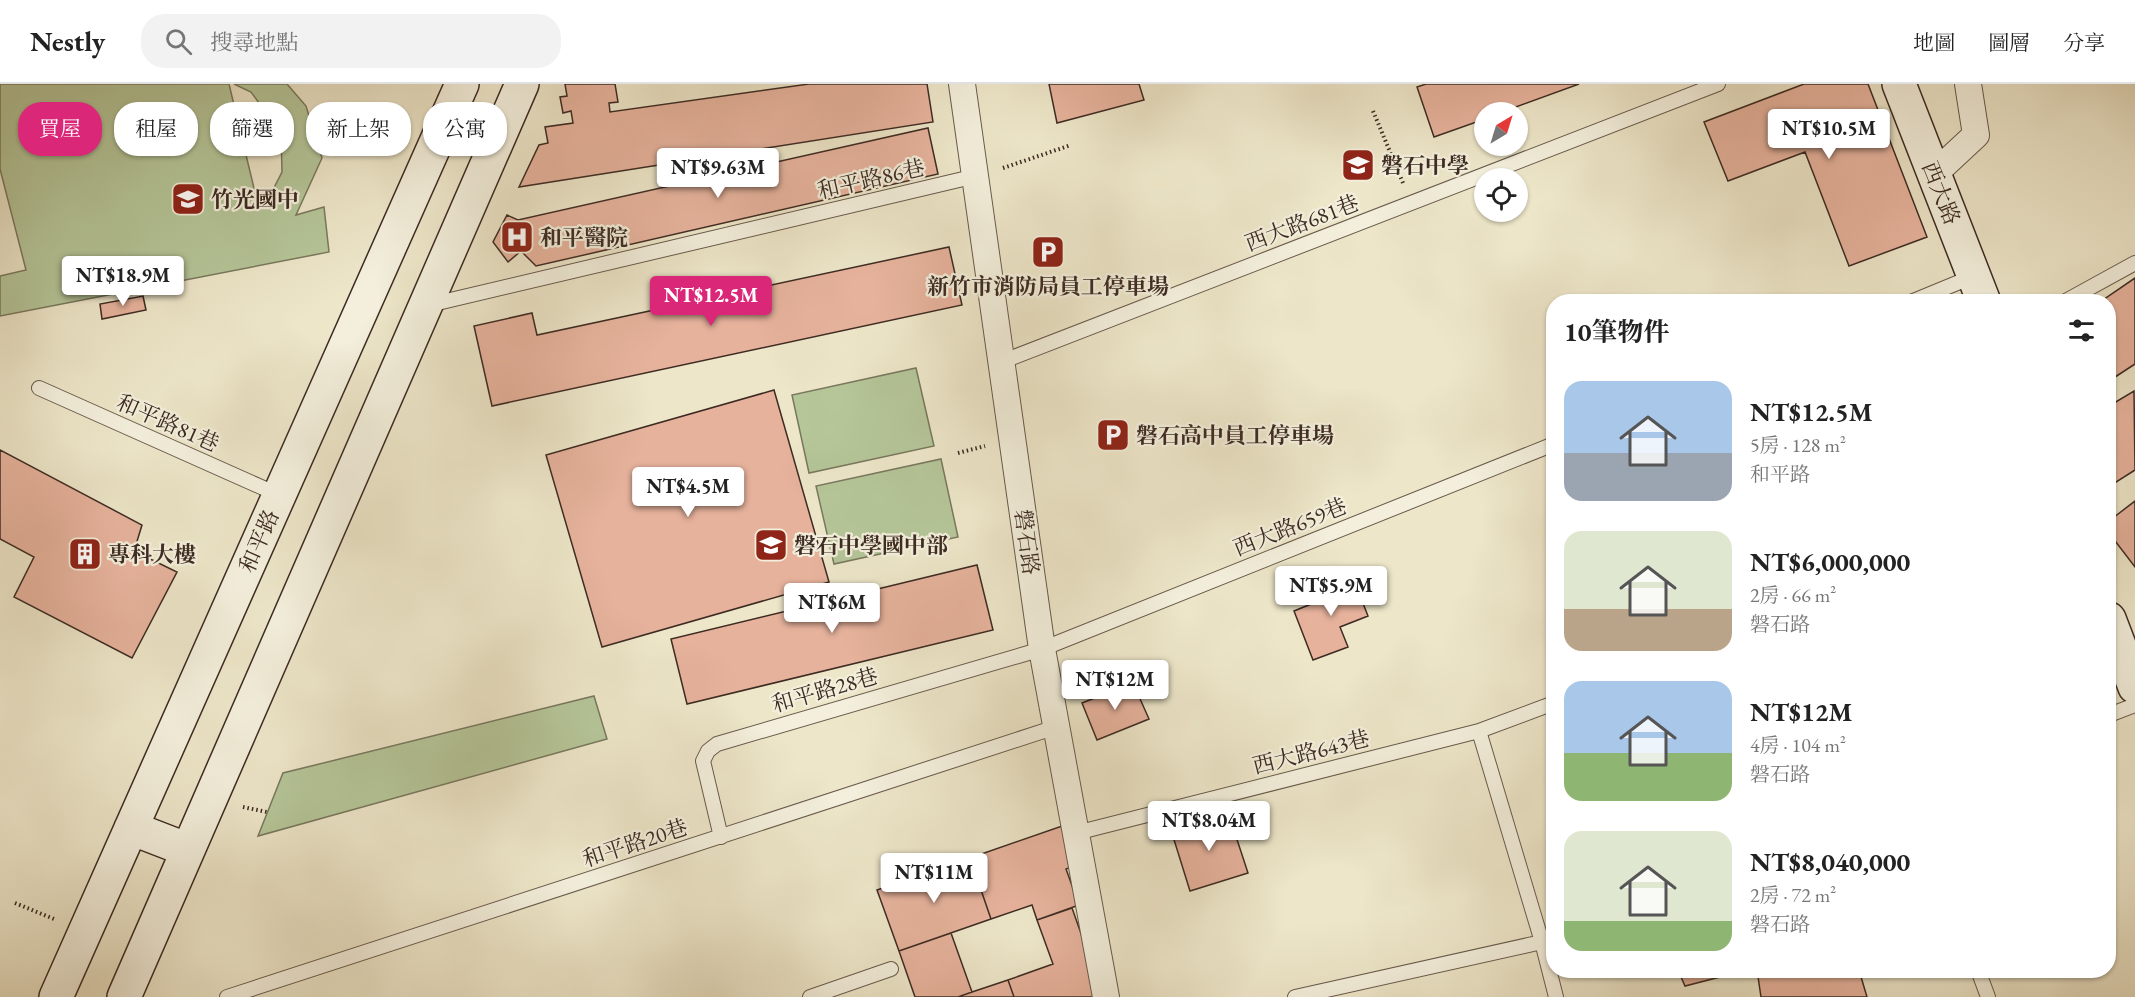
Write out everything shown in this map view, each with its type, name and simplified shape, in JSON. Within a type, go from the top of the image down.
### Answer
[{"type":"street","name":"和平路","points":[[56,997],[462,84]]},
{"type":"street","points":[[124,997],[522,84]]},
{"type":"street","name":"磐石路","points":[[962,84],[1042,649],[1106,997]]},
{"type":"street","name":"西大路","points":[[1899,84],[1979,289]]},
{"type":"street","points":[[1933,175],[1976,135],[1968,84]]},
{"type":"street","points":[[2116,637],[2135,687]]},
{"type":"street","points":[[131,828],[188,850]]},
{"type":"lane","name":"西大路681巷","points":[[1001,362],[1718,84]]},
{"type":"lane","name":"和平路86巷","points":[[425,306],[976,176]]},
{"type":"lane","points":[[2079,294],[2135,263]]},
{"type":"lane","points":[[1953,294],[1979,289]]},
{"type":"lane","name":"和平路81巷","points":[[39,388],[279,495]]},
{"type":"lane","name":"西大路659巷","points":[[1042,649],[1546,447]]},
{"type":"lane","name":"和平路28巷","points":[[721,837],[703,761],[708,751],[717,744],[1042,649]]},
{"type":"lane","points":[[2116,712],[2135,705]]},
{"type":"lane","name":"西大路643巷","points":[[1076,833],[1479,731],[1546,706]]},
{"type":"lane","name":"和平路20巷","points":[[227,997],[1056,727]]},
{"type":"lane","points":[[1479,731],[1546,958]]},
{"type":"lane","points":[[1295,997],[1542,942]]},
{"type":"lane","points":[[810,997],[891,969]]},
{"type":"lane","points":[[1551,978],[1556,997]]},
{"type":"lane","points":[[1981,978],[1988,997]]},
{"type":"path","points":[[1373,111],[1411,203]]},
{"type":"path","points":[[976,176],[1071,145]]},
{"type":"path","points":[[15,903],[86,931]]},
{"type":"green space","points":[[0,84],[229,84],[233,102],[210,102],[210,156],[246,156],[259,209],[266,203],[282,172],[282,156],[294,156],[294,102],[258,102],[251,92],[234,84],[287,84],[306,106],[306,156],[321,156],[322,158],[296,215],[324,207],[329,252],[0,316],[0,276],[26,270],[0,169]]},
{"type":"green space","points":[[916,368],[934,446],[809,473],[792,395]]},
{"type":"green space","points":[[941,459],[958,537],[834,564],[816,486]]},
{"type":"green space","points":[[594,696],[607,739],[258,836],[283,773]]},
{"type":"building","points":[[565,84],[615,84],[618,102],[609,103],[610,112],[809,84],[927,84],[933,122],[519,187],[539,145],[548,143],[545,127],[573,123],[571,111],[563,113],[560,97],[567,96]]},
{"type":"building","points":[[1049,84],[1139,84],[1144,100],[1057,123]]},
{"type":"building","points":[[1426,84],[1579,84],[1528,103],[1474,102],[1474,123],[1434,137],[1417,87]]},
{"type":"building","points":[[1804,84],[1868,84],[1927,237],[1849,266],[1805,152],[1728,181],[1704,122]]},
{"type":"building","points":[[928,128],[938,174],[536,266],[521,251],[508,262],[493,242],[507,215],[518,220]]},
{"type":"building","points":[[949,247],[962,305],[492,406],[474,326],[532,313],[537,335]]},
{"type":"building","points":[[2135,278],[2135,364],[2116,376],[2116,294],[2112,294]]},
{"type":"building","points":[[143,296],[146,310],[102,319],[100,304]]},
{"type":"building","points":[[774,390],[829,582],[602,647],[546,455]]},
{"type":"building","points":[[2134,391],[2135,470],[2116,482],[2116,402]]},
{"type":"building","name":"專科大樓","points":[[0,450],[142,525],[134,551],[177,572],[132,658],[14,597],[34,557],[0,539]]},
{"type":"building","points":[[2135,501],[2135,567],[2116,542],[2116,516]]},
{"type":"building","points":[[977,565],[993,630],[687,704],[671,639]]},
{"type":"building","points":[[1352,575],[1368,616],[1340,627],[1348,647],[1313,660],[1294,611],[1321,600],[1317,588]]},
{"type":"building","points":[[1133,683],[1149,719],[1097,740],[1082,703]]},
{"type":"building","points":[[1228,812],[1248,873],[1190,891],[1171,830]]},
{"type":"building","points":[[1065,825],[1072,867],[1066,869],[1079,905],[1037,920],[1032,905],[991,919],[970,858]]},
{"type":"building","points":[[970,858],[991,919],[899,951],[877,890]]},
{"type":"building","points":[[1072,908],[1102,993],[1098,997],[1014,997],[1008,980],[1053,964],[1037,920]]},
{"type":"building","points":[[951,933],[972,992],[958,997],[915,997],[899,951]]},
{"type":"building","points":[[1682,978],[1716,978],[1685,986]]},
{"type":"building","points":[[1758,978],[1861,978],[1867,997],[1761,997]]},
{"type":"building","points":[[1008,980],[1014,997],[958,997],[972,992]]},
{"type":"place","name":"磐石中學","points":[[1358,165]]},
{"type":"place","name":"竹光國中","points":[[188,199]]},
{"type":"place","name":"和平醫院","points":[[517,237]]},
{"type":"place","name":"新竹市消防局員工停車場","points":[[1048,252]]},
{"type":"place","name":"磐石高中員工停車場","points":[[1113,435]]},
{"type":"place","name":"磐石中學國中部","points":[[771,545]]},
{"type":"place","name":"專科大樓","points":[[85,554]]}]
